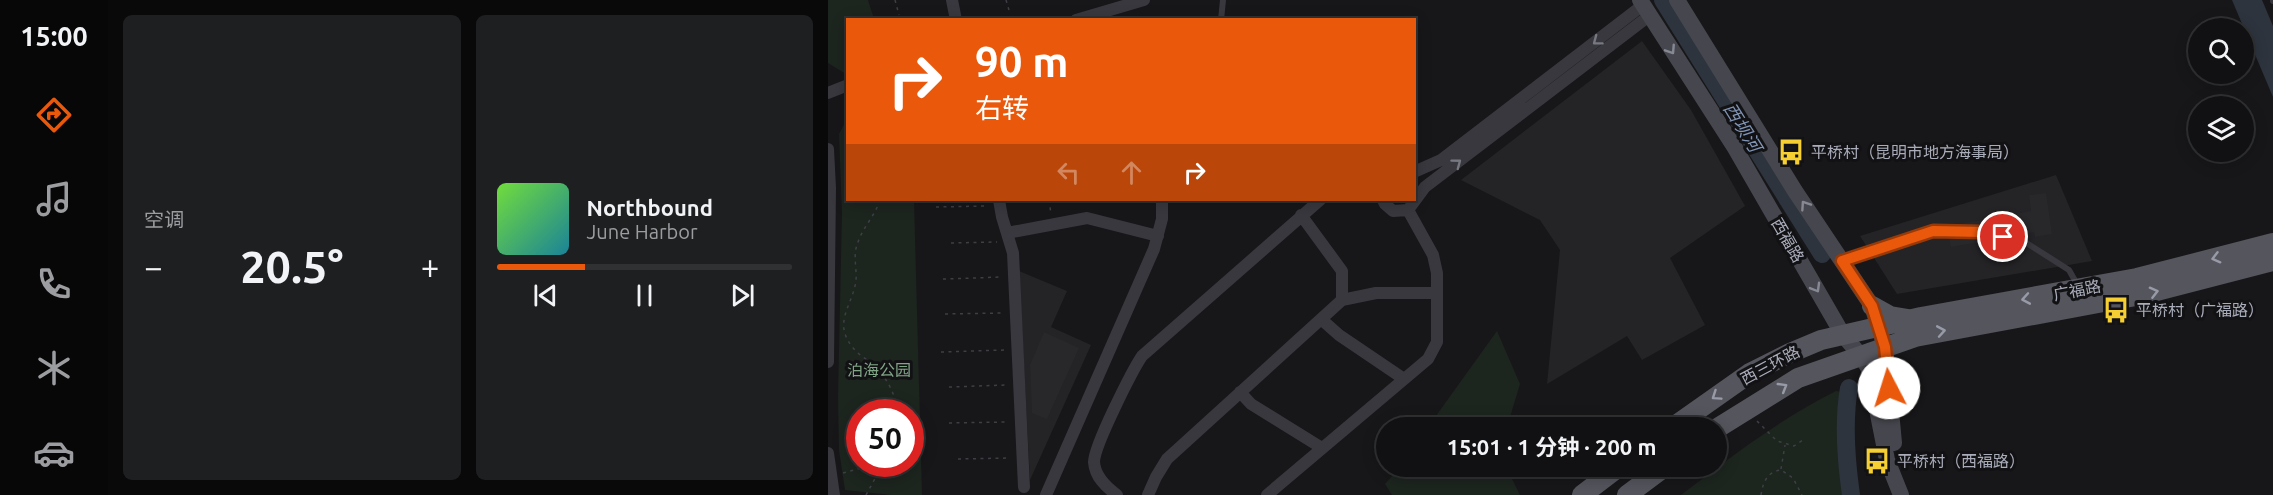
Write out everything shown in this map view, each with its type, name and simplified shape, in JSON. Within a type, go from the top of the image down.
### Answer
[{"type":"main road","name":"西福路","points":[[1677,0],[1795,191],[1872,306],[1885,347],[1891,432],[1911,495]]},
{"type":"main road","name":"西福路","points":[[1644,7],[1735,148],[1843,335],[1869,369],[1887,460],[1900,495]]},
{"type":"main road","name":"广福路","points":[[1879,327],[2147,276],[2273,243]]},
{"type":"main road","name":"广福路","points":[[1861,356],[1924,334],[2140,295],[2273,261]]},
{"type":"main road","points":[[1872,306],[1890,316],[1911,320]]},
{"type":"main road","name":"西三环路","points":[[1688,417],[1750,373],[1800,348],[1821,340],[1879,327]]},
{"type":"main road","name":"西三环路","points":[[1727,422],[1798,378],[1861,356]]},
{"type":"main road","points":[[1582,495],[1606,477]]},
{"type":"main road","points":[[1627,495],[1651,477]]},
{"type":"street","points":[[952,0],[956,18]]},
{"type":"street","points":[[1084,18],[1144,0]]},
{"type":"street","points":[[1416,171],[1441,160],[1644,7]]},
{"type":"street","points":[[1416,200],[1425,187],[1644,7]]},
{"type":"street","points":[[828,93],[846,86]]},
{"type":"street","points":[[828,149],[830,188],[828,362]]},
{"type":"street","points":[[1046,495],[1158,236],[1162,219],[1162,201]]},
{"type":"street","points":[[1117,495],[1107,488],[1098,476],[1094,461],[1098,447],[1142,356],[1319,201]]},
{"type":"street","points":[[1384,201],[1393,211],[1412,206],[1415,201]]},
{"type":"street","points":[[1267,495],[1428,358],[1437,342],[1437,273],[1433,255],[1412,206],[1414,201]]},
{"type":"street","points":[[999,203],[1013,253],[1024,487]]},
{"type":"street","points":[[1301,215],[1342,272],[1342,300]]},
{"type":"street","points":[[1008,237],[1053,224],[1087,218],[1158,236]]},
{"type":"street","points":[[1148,495],[1167,459],[1342,300],[1376,293],[1437,293]]},
{"type":"street","points":[[1321,319],[1339,335],[1404,379]]},
{"type":"street","points":[[1240,392],[1251,404],[1322,448]]},
{"type":"street","points":[[828,453],[834,495]]},
{"type":"lane","points":[[1221,18],[1223,0]]},
{"type":"lane","points":[[1842,261],[1933,231],[1982,232],[2025,242],[2069,270],[2079,290]]},
{"type":"path","points":[[895,0],[899,15]]},
{"type":"path","points":[[1006,0],[1009,10]]},
{"type":"path","points":[[879,201],[857,245],[856,284],[846,307],[844,329],[855,351],[876,367],[891,388],[894,399]]},
{"type":"path","points":[[1048,201],[1053,224]]},
{"type":"path","points":[[936,207],[999,203]]},
{"type":"path","points":[[951,243],[1008,237]]},
{"type":"path","points":[[943,279],[1014,277]]},
{"type":"path","points":[[945,314],[1016,312]]},
{"type":"path","points":[[941,352],[1018,349]]},
{"type":"path","points":[[949,387],[1020,385]]},
{"type":"path","points":[[1746,410],[1777,441],[1794,446],[1803,440]]},
{"type":"path","points":[[949,423],[1021,421]]},
{"type":"path","points":[[1781,470],[1785,445]]},
{"type":"path","points":[[958,459],[1023,457]]},
{"type":"path","points":[[1761,495],[1768,475],[1773,471],[1781,470],[1793,478],[1802,495]]},
{"type":"path","points":[[830,476],[846,472]]},
{"type":"path","points":[[866,495],[876,477]]},
{"type":"shaded area","points":[[2232,0],[2262,0],[2273,26],[2273,97],[2254,52],[2254,18],[2240,18]]},
{"type":"shaded area","points":[[1642,41],[1691,110],[1745,206],[1670,258],[1705,325],[1642,360],[1627,336],[1547,384],[1560,250],[1540,220],[1461,180]]},
{"type":"shaded area","points":[[2056,175],[2092,261],[1897,294],[1860,236]]},
{"type":"shaded area","points":[[1019,271],[1067,291],[1051,327],[1091,345],[1030,480]]},
{"type":"green space","points":[[828,0],[868,0],[874,18],[846,18],[846,74],[828,63]]},
{"type":"green space","name":"泊海公园","points":[[846,121],[846,201],[914,201],[919,399],[846,399],[846,477],[922,477],[922,495],[891,495],[845,490],[839,450],[842,213],[839,134]]},
{"type":"green space","points":[[1497,331],[1520,384],[1510,417],[1435,417]]},
{"type":"green space","points":[[1836,391],[1842,392],[1840,466],[1844,495],[1681,495],[1705,477],[1727,477],[1727,460],[1815,402]]},
{"type":"green space","points":[[1391,477],[1511,477],[1520,495],[1392,495],[1385,484]]},
{"type":"building","points":[[2046,193],[2052,234],[2035,237],[2034,232],[2018,235],[1983,227],[1949,226],[2031,211],[2029,195]]},
{"type":"building","points":[[1949,237],[1981,237],[1991,240],[1951,247]]},
{"type":"building","points":[[1044,332],[1079,348],[1047,419],[1032,413],[1030,365]]},
{"type":"waterway","name":"西坝河","points":[[1663,0],[1822,254]]},
{"type":"waterway","name":"西坝河","points":[[1849,388],[1846,441],[1851,495]]},
{"type":"place","name":"平桥村（昆明市地方海事局）","points":[[1791,152]]},
{"type":"place","name":"平桥村（广福路）","points":[[2116,310]]},
{"type":"place","name":"平桥村（西福路）","points":[[1877,461]]},
{"type":"route","points":[[1889,388],[1885,347],[1872,306],[1842,261],[1933,231],[1982,232],[2003,237]]}]
